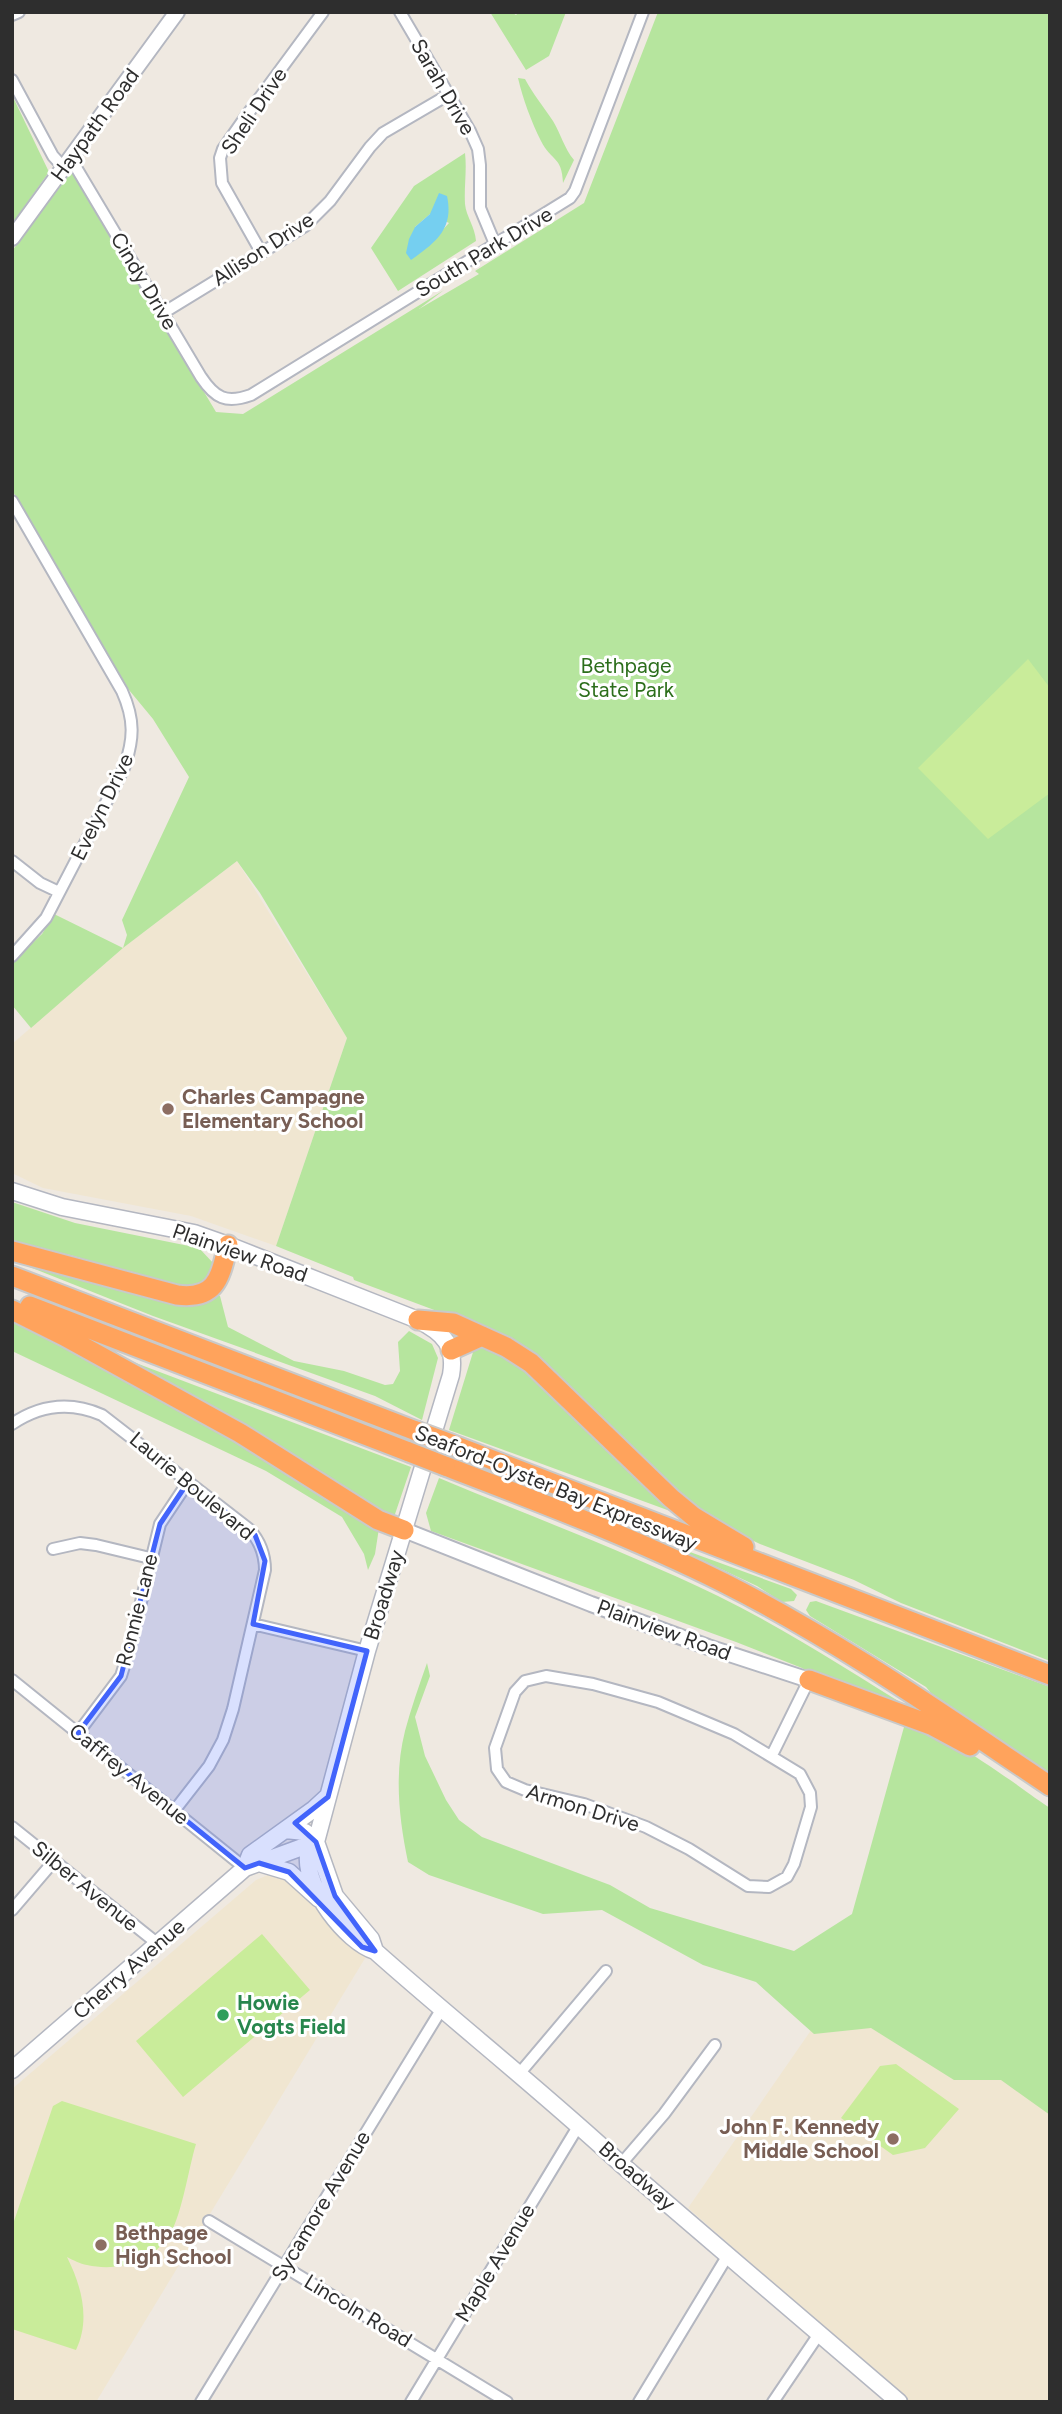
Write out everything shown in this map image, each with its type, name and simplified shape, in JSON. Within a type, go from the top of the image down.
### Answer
[{"type":"highway","points":[[12,1251],[192,1297],[206,1292],[216,1283],[228,1245]]},
{"type":"highway","name":"Seaford-Oyster Bay Expressway","points":[[12,1276],[1050,1675]]},
{"type":"highway","name":"Seaford-Oyster Bay Expressway","points":[[12,1300],[625,1537],[756,1600],[815,1633],[898,1684],[1050,1787]]},
{"type":"highway","points":[[12,1310],[228,1427],[378,1520],[404,1530]]},
{"type":"highway","points":[[418,1320],[453,1323],[506,1347],[542,1371],[657,1486],[694,1517],[809,1583]]},
{"type":"highway","points":[[451,1350],[482,1336]]},
{"type":"highway","points":[[809,1680],[930,1726],[1050,1787]]},
{"type":"main road","name":"Plainview Road","points":[[12,1191],[45,1203],[194,1233],[228,1245],[418,1320],[439,1333],[451,1350]]},
{"type":"main road","name":"Broadway","points":[[451,1350],[451,1376],[367,1651],[316,1842],[308,1855],[312,1877],[323,1903],[362,1947],[375,1951],[899,2402]]},
{"type":"main road","name":"Cherry Avenue","points":[[253,1865],[250,1855],[328,1797]]},
{"type":"main road","points":[[285,1830],[305,1832],[316,1842]]},
{"type":"main road","name":"Broadway","points":[[316,1842],[335,1896],[372,1939],[375,1951]]},
{"type":"main road","name":"Cherry Avenue","points":[[12,2070],[253,1865],[316,1842]]},
{"type":"main road","points":[[253,1865],[289,1872],[323,1903]]},
{"type":"street","points":[[12,15],[19,12]]},
{"type":"street","name":"Haypath Road","points":[[12,238],[177,12]]},
{"type":"street","name":"Sheli Drive","points":[[261,252],[222,183],[220,158],[223,149],[244,119],[323,12]]},
{"type":"street","name":"Sarah Drive","points":[[400,12],[478,149],[480,208],[495,244]]},
{"type":"street","name":"South Park Drive","points":[[223,398],[239,399],[251,395],[563,204],[575,191],[643,12]]},
{"type":"street","name":"Cindy Drive","points":[[12,80],[54,156],[68,163],[211,391],[223,398]]},
{"type":"street","name":"Allison Drive","points":[[163,313],[305,226],[318,215],[383,133],[448,95]]},
{"type":"street","name":"Evelyn Drive","points":[[12,956],[46,918],[60,892],[124,768],[131,746],[132,724],[122,691],[14,507]]},
{"type":"street","points":[[12,861],[40,883],[60,892]]},
{"type":"street","name":"Laurie Boulevard","points":[[12,1424],[32,1412],[58,1406],[91,1410],[118,1426],[249,1529],[261,1545],[265,1570],[233,1709],[223,1740],[209,1766],[174,1811]]},
{"type":"street","name":"Ronnie Lane","points":[[78,1733],[121,1676],[160,1524],[188,1482]]},
{"type":"street","name":"Plainview Road","points":[[404,1530],[604,1609],[809,1680]]},
{"type":"street","points":[[54,1549],[88,1544],[150,1558]]},
{"type":"street","points":[[253,1624],[367,1651]]},
{"type":"street","name":"Armon Drive","points":[[547,1676],[593,1684],[659,1702],[701,1718],[772,1755],[806,1781],[811,1807],[794,1864],[787,1877],[769,1887],[748,1885],[689,1849],[646,1828],[584,1804],[514,1786],[502,1778],[495,1762],[499,1734],[515,1692],[525,1681],[547,1676]]},
{"type":"street","name":"Caffrey Avenue","points":[[12,1680],[174,1811],[253,1865]]},
{"type":"street","points":[[772,1755],[809,1680]]},
{"type":"street","name":"Silber Avenue","points":[[12,1828],[158,1944]]},
{"type":"street","points":[[12,1910],[54,1861]]},
{"type":"street","points":[[519,2074],[606,1971]]},
{"type":"street","name":"Sycamore Avenue","points":[[201,2402],[441,2010]]},
{"type":"street","points":[[621,2164],[664,2114],[715,2045]]},
{"type":"street","name":"Maple Avenue","points":[[411,2402],[579,2125]]},
{"type":"street","name":"Lincoln Road","points":[[209,2221],[507,2402]]},
{"type":"street","points":[[639,2402],[728,2255]]},
{"type":"street","points":[[773,2402],[819,2333]]},
{"type":"highlighted area","points":[[188,1482],[255,1535],[265,1561],[253,1624],[367,1651],[328,1797],[295,1823],[316,1842],[335,1896],[375,1951],[362,1947],[289,1872],[259,1863],[245,1868],[78,1733],[121,1676],[160,1524]]},
{"type":"shaded area","name":"Charles Campagne Elementary School","points":[[237,861],[347,1038],[276,1246],[191,1216],[43,1188],[12,1173],[12,1044],[123,948]]},
{"type":"shaded area","name":"Bethpage High School","points":[[270,1874],[286,1879],[367,1955],[96,2402],[12,2402],[12,2089],[256,1880]]},
{"type":"shaded area","name":"John F. Kennedy Middle School","points":[[825,2010],[1050,2069],[1050,2402],[910,2402],[688,2208]]},
{"type":"green space","points":[[490,12],[511,12],[516,15],[519,12],[566,12],[549,56],[526,70]]},
{"type":"green space","name":"Bethpage State Park","points":[[658,12],[1050,12],[1050,1661],[901,1603],[854,1580],[760,1544],[720,1525],[686,1504],[547,1365],[520,1346],[477,1326],[354,1280],[353,1277],[276,1246],[347,1038],[260,893],[237,861],[123,948],[127,935],[122,920],[189,777],[153,719],[129,690],[12,490],[12,251],[72,171],[216,412],[243,414],[444,290],[419,309],[479,274],[475,271],[584,203]]},
{"type":"green space","points":[[518,78],[525,79],[553,121],[574,160],[563,183],[561,168],[545,147],[534,126]]},
{"type":"green space","points":[[12,95],[49,172],[12,224]]},
{"type":"green space","points":[[465,153],[465,204],[476,241],[398,291],[371,248],[414,186]],"holes":[[[430,214],[449,223],[425,249],[415,227]]]},
{"type":"green space","points":[[1028,659],[1050,688],[1050,793],[988,839],[918,768]]},
{"type":"green space","points":[[54,914],[123,948],[31,1028],[12,1005],[12,962],[42,934]]},
{"type":"green space","points":[[12,1202],[75,1223],[199,1248],[215,1265],[211,1276],[204,1282],[184,1288],[70,1255],[12,1243]]},
{"type":"green space","points":[[12,1260],[220,1296],[228,1327],[294,1361],[344,1371],[385,1385],[393,1384],[400,1371],[398,1342],[409,1331],[432,1344],[438,1358],[422,1420],[375,1396],[153,1316]]},
{"type":"green space","points":[[12,1319],[47,1333],[266,1459],[379,1528],[375,1554],[368,1570],[364,1554],[342,1517],[266,1471],[12,1351]]},
{"type":"green space","points":[[479,1342],[530,1371],[673,1509],[670,1511],[449,1430],[474,1349]]},
{"type":"green space","points":[[124,1360],[411,1467],[393,1520]]},
{"type":"green space","points":[[439,1478],[718,1596],[795,1637],[919,1714],[821,1678],[736,1642],[431,1531],[426,1513]]},
{"type":"green space","points":[[690,1552],[791,1589],[797,1595],[794,1601],[782,1602],[757,1586],[689,1554]]},
{"type":"green space","points":[[816,1601],[1050,1687],[1050,1773],[926,1687],[810,1616],[806,1610],[810,1602]]},
{"type":"green space","points":[[427,1663],[430,1676],[415,1717],[425,1756],[459,1820],[482,1837],[610,1885],[650,1908],[794,1951],[852,1914],[904,1727],[920,1729],[958,1746],[1050,1808],[1050,2115],[1001,2080],[954,2080],[871,2028],[814,2034],[756,1982],[703,1965],[602,1910],[543,1914],[429,1875],[408,1862],[400,1813],[400,1764],[407,1722]]},
{"type":"green space","name":"Howie Vogts Field","points":[[262,1934],[310,1990],[183,2097],[136,2041]]},
{"type":"green space","points":[[896,2064],[959,2109],[925,2148],[893,2155],[841,2118],[880,2066]]},
{"type":"green space","points":[[62,2101],[196,2144],[175,2224],[155,2251],[135,2262],[111,2267],[84,2264],[67,2257],[82,2302],[83,2326],[76,2350],[12,2329],[12,2227],[53,2106]]},
{"type":"water","points":[[439,193],[447,196],[448,217],[445,226],[435,241],[411,260],[406,253],[409,239],[415,227],[430,214]]},
{"type":"place","name":"Charles Campagne Elementary School","points":[[168,1109]]},
{"type":"place","name":"Howie Vogts Field","points":[[223,2015]]},
{"type":"place","name":"John F. Kennedy Middle School","points":[[893,2139]]},
{"type":"place","name":"Bethpage High School","points":[[101,2245]]}]
